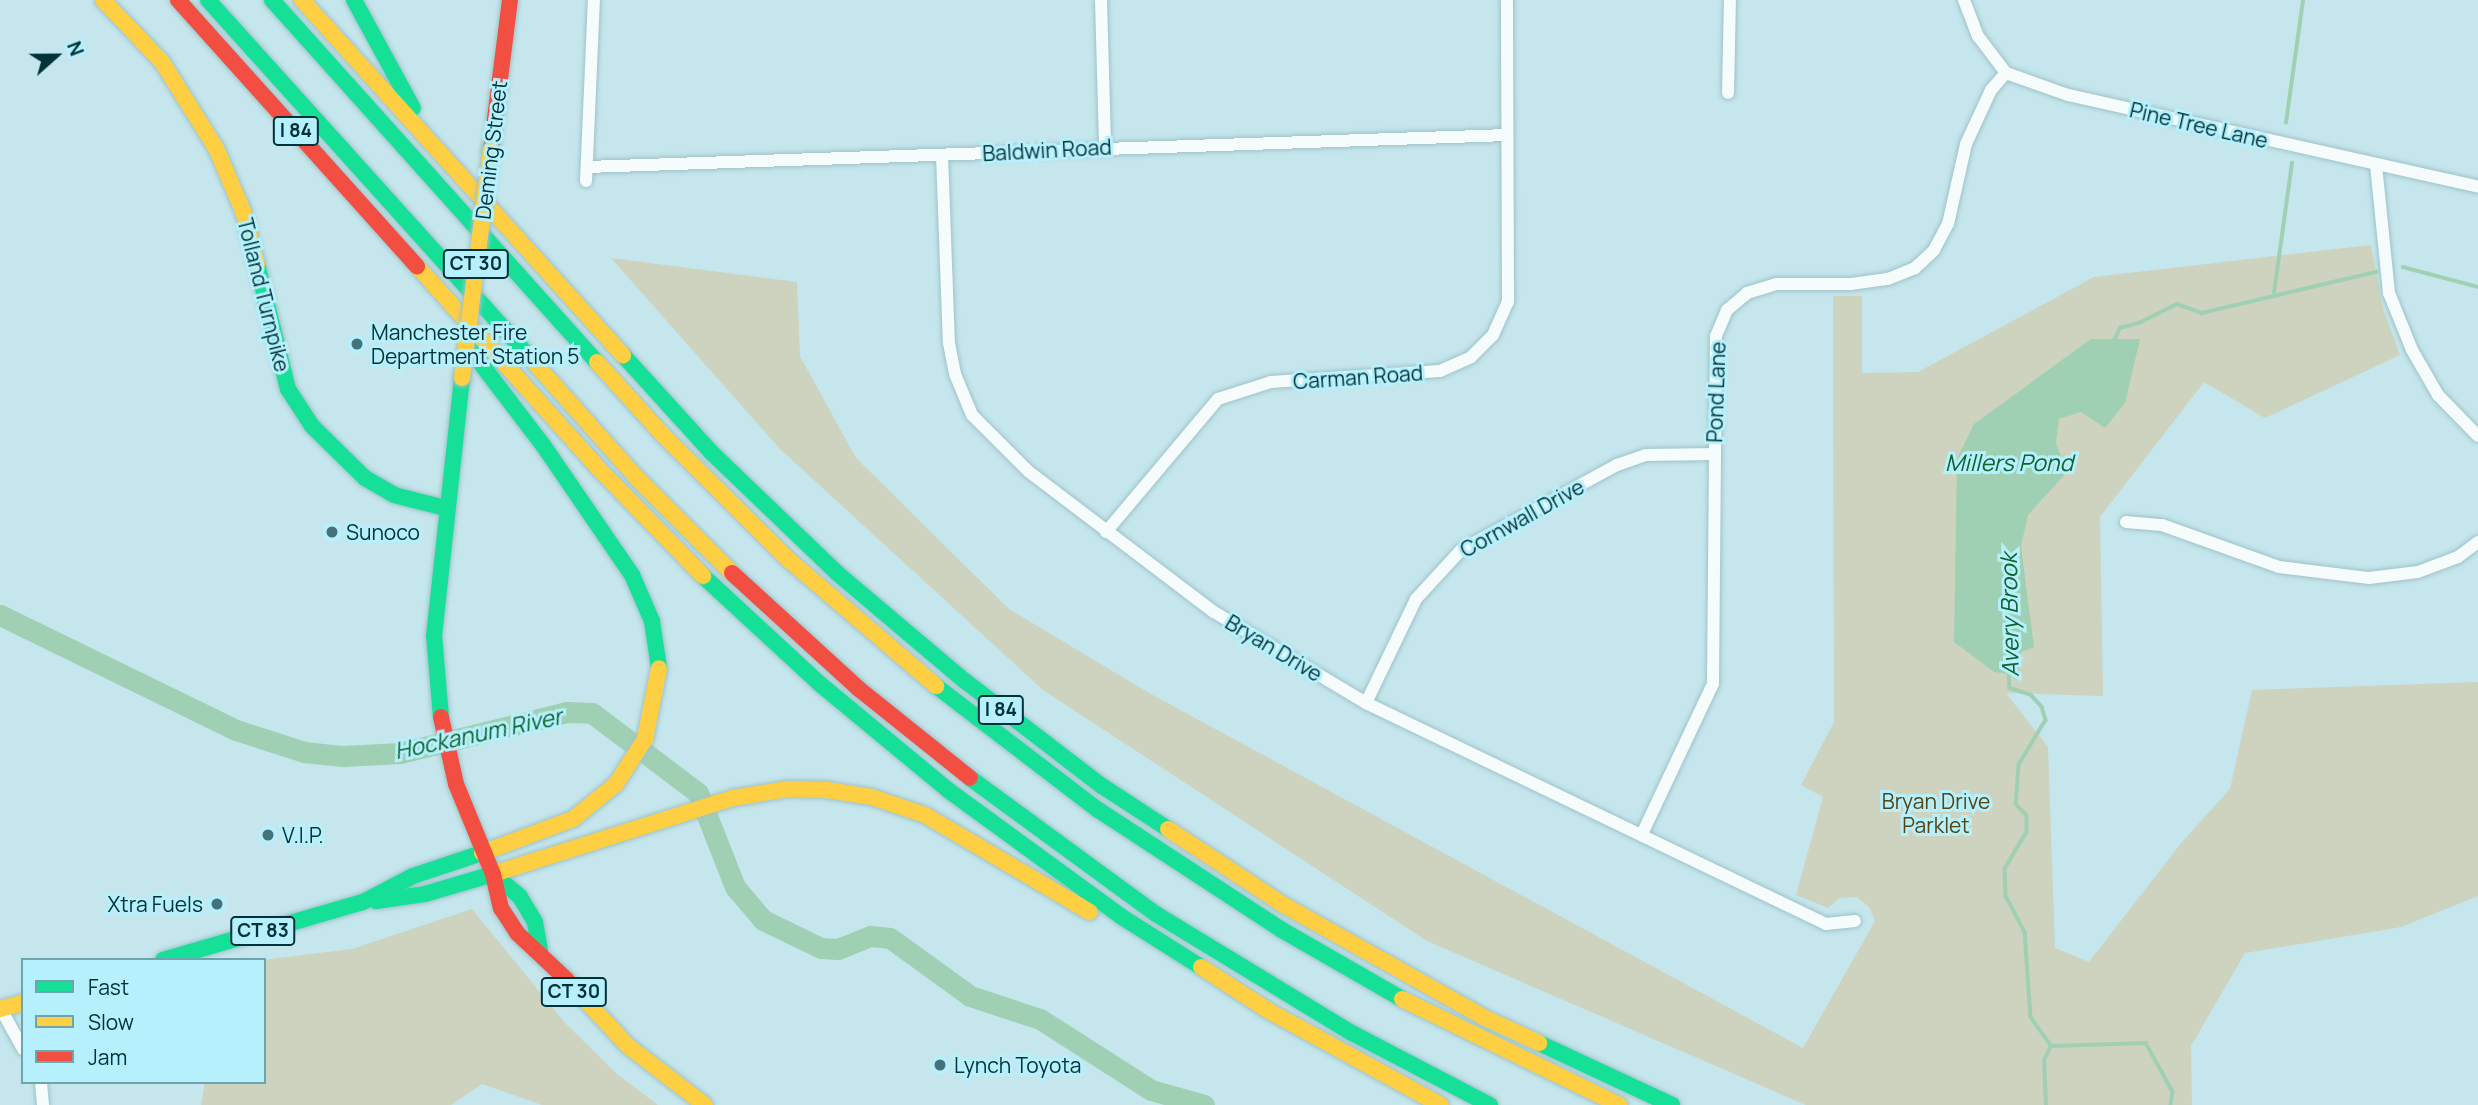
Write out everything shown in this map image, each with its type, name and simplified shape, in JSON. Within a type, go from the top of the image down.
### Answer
[{"type":"main road","name":"Tolland Turnpike","points":[[103,0],[162,62],[216,148],[243,211],[288,389],[312,426],[365,478],[394,495],[445,508]]},
{"type":"main road","name":"I 84","points":[[178,0],[643,516],[820,684],[1008,836],[1227,985],[1441,1105]]},
{"type":"main road","points":[[208,0],[636,477],[732,573],[868,696],[1008,808],[1156,914],[1352,1033],[1490,1105]]},
{"type":"main road","points":[[272,0],[662,434],[789,560],[944,694],[1097,809],[1282,930],[1407,1002],[1619,1105]]},
{"type":"main road","name":"I 84","points":[[302,0],[616,352],[766,507],[888,617],[1027,730],[1174,835],[1330,932],[1483,1017],[1672,1105]]},
{"type":"main road","points":[[354,0],[378,50],[446,162]]},
{"type":"main road","name":"Deming Street","points":[[445,508],[510,0]]},
{"type":"main road","points":[[413,262],[463,341],[549,452],[638,586],[652,621],[659,659],[658,690],[649,728],[628,768],[573,819],[482,853]]},
{"type":"main road","name":"CT 30","points":[[445,508],[434,636],[440,714],[452,772],[482,853],[493,874],[501,908],[517,933],[540,951],[628,1046],[705,1105]]},
{"type":"main road","points":[[493,874],[733,798],[820,790],[872,797],[912,809],[1227,985]]},
{"type":"main road","name":"CT 83","points":[[363,902],[413,876],[482,853]]},
{"type":"main road","name":"CT 83","points":[[170,958],[363,902],[425,894],[493,874]]},
{"type":"main road","points":[[0,1009],[21,1004]]},
{"type":"street","points":[[586,181],[594,0]]},
{"type":"street","points":[[1101,0],[1105,146]]},
{"type":"street","name":"Carman Road","points":[[1106,532],[1194,422],[1219,399],[1242,388],[1271,382],[1440,371],[1471,357],[1493,335],[1508,302],[1507,0]]},
{"type":"street","points":[[1728,93],[1730,0]]},
{"type":"street","points":[[1964,0],[1978,36],[2006,73]]},
{"type":"street","name":"Pine Tree Lane","points":[[2006,73],[2068,95],[2478,187]]},
{"type":"street","name":"Pond Lane","points":[[1642,834],[1713,684],[1716,336],[1727,310],[1747,293],[1776,284],[1851,284],[1888,279],[1915,268],[1934,250],[1948,224],[1966,144],[1991,90],[2006,73]]},
{"type":"street","name":"Baldwin Road","points":[[587,167],[942,155],[1105,146],[1507,135]]},
{"type":"street","name":"Bryan Drive","points":[[942,155],[949,343],[955,374],[972,415],[1028,471],[1214,612],[1367,703],[1826,924],[1855,921]]},
{"type":"street","points":[[2376,165],[2389,293],[2412,350],[2438,395],[2478,436]]},
{"type":"street","name":"Cornwall Drive","points":[[1367,703],[1416,599],[1461,550],[1617,465],[1646,455],[1715,454]]},
{"type":"street","points":[[2126,522],[2162,525],[2279,567],[2370,578],[2418,572],[2458,556],[2478,542]]},
{"type":"street","points":[[0,1009],[21,1046]]},
{"type":"street","points":[[41,1084],[44,1103]]},
{"type":"green space","name":"Bryan Drive Parklet","points":[[2371,245],[2383,309],[2400,355],[2265,418],[2204,382],[2100,517],[2103,696],[2006,693],[2048,747],[2055,948],[2089,962],[2182,842],[2230,789],[2252,690],[2478,682],[2478,896],[2401,927],[2245,953],[2191,1046],[2192,1105],[1806,1105],[1427,941],[1043,690],[780,449],[611,258],[797,282],[800,356],[856,458],[1009,609],[1149,693],[1803,1048],[1875,921],[1869,907],[1857,897],[1840,898],[1828,908],[1796,895],[1823,797],[1801,785],[1834,722],[1833,296],[1862,296],[1862,373],[1918,372],[2094,277]]},
{"type":"green space","points":[[472,909],[566,1024],[617,1074],[658,1105],[542,1105],[482,1084],[451,1105],[201,1105],[205,1084],[266,1084],[266,960],[352,949]]},
{"type":"water","name":"Millers Pond","points":[[2091,339],[2140,339],[2125,403],[2105,428],[2081,412],[2059,419],[2056,443],[2067,472],[2028,515],[2021,546],[2034,647],[2021,652],[2020,669],[2009,674],[1994,672],[1954,642],[1957,459],[1974,424]]},
{"type":"waterway","points":[[2286,123],[2303,0]]},
{"type":"waterway","points":[[2274,293],[2292,163]]},
{"type":"waterway","name":"Avery Brook","points":[[2403,267],[2478,287]]},
{"type":"waterway","name":"Avery Brook","points":[[2113,343],[2120,328],[2139,323],[2177,304],[2202,313],[2376,272]]},
{"type":"waterway","name":"Hockanum River","points":[[0,615],[236,730],[304,752],[343,756],[400,753],[567,712],[592,713],[698,793],[735,887],[763,920],[821,948],[838,949],[871,936],[890,938],[970,996],[1040,1019],[1151,1090],[1204,1105]]},
{"type":"waterway","name":"Avery Brook","points":[[2009,671],[2010,688],[2031,695],[2042,707],[2046,720],[2019,765],[2016,804],[2027,816],[2027,832],[2005,869],[2006,896],[2025,932],[2031,1017],[2051,1046],[2146,1043],[2173,1092],[2171,1105]]},
{"type":"waterway","points":[[2046,1105],[2044,1060],[2051,1046]]},
{"type":"traffic: fast","points":[[208,0],[531,359]]},
{"type":"traffic: fast","points":[[272,0],[597,362]]},
{"type":"traffic: fast","points":[[354,0],[413,108]]},
{"type":"traffic: fast","points":[[257,264],[288,389],[312,426],[365,478],[394,495],[445,508]]},
{"type":"traffic: fast","points":[[469,348],[543,445],[632,575],[652,621],[659,668]]},
{"type":"traffic: fast","points":[[623,355],[711,452],[837,573],[965,681],[1102,786],[1168,829]]},
{"type":"traffic: fast","points":[[441,717],[434,636],[462,378]]},
{"type":"traffic: fast","points":[[703,576],[820,684],[948,790],[1122,917],[1201,967]]},
{"type":"traffic: fast","points":[[936,686],[1097,809],[1282,930],[1402,999]]},
{"type":"traffic: fast","points":[[970,778],[1156,914],[1352,1033],[1490,1105]]},
{"type":"traffic: fast","points":[[170,958],[363,902],[413,876],[482,853]]},
{"type":"traffic: fast","points":[[493,874],[520,897],[535,922],[540,951]]},
{"type":"traffic: fast","points":[[376,901],[425,894],[493,874]]},
{"type":"traffic: fast","points":[[1539,1043],[1672,1105]]},
{"type":"traffic: slow","points":[[103,0],[162,62],[216,148],[243,211],[257,264]]},
{"type":"traffic: slow","points":[[302,0],[623,355]]},
{"type":"traffic: slow","points":[[462,378],[491,150]]},
{"type":"traffic: slow","points":[[417,266],[600,470],[703,576]]},
{"type":"traffic: slow","points":[[531,359],[636,477],[732,573]]},
{"type":"traffic: slow","points":[[597,362],[662,434],[789,560],[936,686]]},
{"type":"traffic: slow","points":[[482,853],[573,819],[616,784],[645,739],[659,668]]},
{"type":"traffic: slow","points":[[493,874],[733,798],[788,789],[827,790],[872,797],[925,815],[1090,912]]},
{"type":"traffic: slow","points":[[1168,829],[1282,904],[1483,1017],[1539,1043]]},
{"type":"traffic: slow","points":[[1201,967],[1269,1011],[1441,1105]]},
{"type":"traffic: slow","points":[[567,980],[628,1046],[705,1105]]},
{"type":"traffic: slow","points":[[1402,999],[1619,1105]]},
{"type":"traffic: slow","points":[[0,1009],[21,1004]]},
{"type":"traffic: jam","points":[[178,0],[417,266]]},
{"type":"traffic: jam","points":[[491,150],[510,0]]},
{"type":"traffic: jam","points":[[732,573],[859,689],[970,778]]},
{"type":"traffic: jam","points":[[441,717],[456,784],[493,874],[501,908],[517,933],[567,980]]},
{"type":"place","name":"Manchester Fire Department Station 5","points":[[357,344]]},
{"type":"place","name":"Sunoco","points":[[332,532]]},
{"type":"place","name":"V.I.P.","points":[[268,835]]},
{"type":"place","name":"Xtra Fuels","points":[[217,904]]},
{"type":"place","name":"Lynch Toyota","points":[[940,1065]]}]
